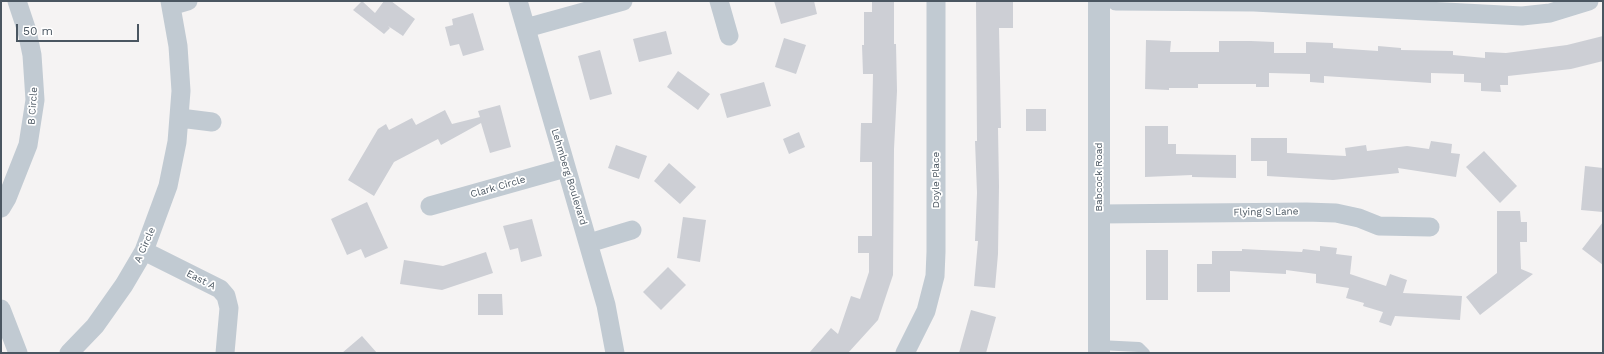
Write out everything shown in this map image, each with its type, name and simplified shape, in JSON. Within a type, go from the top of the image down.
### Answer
[{"type":"street","name":"B Circle","points":[[1,208],[7,198],[28,145],[34,100],[32,55],[27,31],[17,1]]},
{"type":"street","name":"Lehmberg Boulevard","points":[[518,1],[565,168],[589,243],[606,305],[614,353]]},
{"type":"street","points":[[526,28],[622,1]]},
{"type":"street","points":[[719,1],[729,36]]},
{"type":"street","name":"Doyle Place","points":[[905,353],[912,342],[926,311],[935,276],[936,1]]},
{"type":"street","name":"Babcock Road","points":[[1099,1],[1099,349]]},
{"type":"street","points":[[1116,1],[1342,3],[1522,16],[1550,13],[1589,1]]},
{"type":"street","name":"A Circle","points":[[69,353],[95,326],[109,307],[144,251],[168,186],[180,118],[180,67],[177,3]]},
{"type":"street","points":[[180,118],[212,122]]},
{"type":"street","name":"Clark Circle","points":[[430,206],[565,168]]},
{"type":"street","name":"Flying S Lane","points":[[1100,214],[1336,213],[1359,218],[1379,226],[1430,227]]},
{"type":"street","points":[[589,243],[632,230]]},
{"type":"street","name":"East A","points":[[144,251],[220,289],[226,296],[229,308],[225,353]]},
{"type":"street","points":[[1,310],[18,353]]},
{"type":"lane","points":[[1099,349],[1139,347],[1145,353]]},
{"type":"building","points":[[362,1],[375,13],[384,1],[391,1],[415,19],[403,36],[388,26],[390,28],[384,34],[353,10]]},
{"type":"building","points":[[774,1],[814,1],[817,14],[781,24]]},
{"type":"building","points":[[872,1],[894,1],[894,44],[896,44],[897,91],[894,149],[893,275],[878,320],[848,353],[809,353],[831,328],[838,334],[851,296],[860,299],[869,272],[869,253],[858,253],[858,236],[872,236],[872,162],[860,162],[861,123],[872,123],[873,74],[863,74],[862,45],[864,45],[864,12],[872,12]]},
{"type":"building","points":[[976,1],[1013,1],[1013,28],[999,28],[1001,128],[998,128],[998,254],[995,288],[974,286],[978,241],[975,241],[977,193],[975,141],[977,141]]},
{"type":"building","points":[[473,13],[484,50],[463,56],[459,44],[450,46],[445,27],[453,25],[452,19]]},
{"type":"building","points":[[666,31],[672,54],[639,62],[633,39]]},
{"type":"building","points":[[1603,36],[1603,61],[1571,69],[1508,76],[1508,85],[1500,85],[1501,92],[1481,91],[1481,83],[1464,82],[1464,74],[1431,73],[1431,83],[1324,76],[1324,83],[1310,82],[1310,74],[1269,73],[1269,87],[1256,87],[1256,84],[1198,84],[1198,88],[1169,88],[1169,90],[1145,89],[1146,40],[1171,41],[1170,52],[1219,52],[1219,41],[1251,41],[1274,42],[1274,53],[1306,53],[1306,42],[1333,43],[1333,48],[1378,51],[1378,46],[1401,48],[1401,50],[1453,51],[1453,55],[1485,58],[1485,52],[1506,53],[1567,45]]},
{"type":"building","points":[[784,38],[806,45],[796,74],[775,67]]},
{"type":"building","points":[[600,50],[612,94],[590,100],[578,56]]},
{"type":"building","points":[[678,71],[710,94],[698,110],[667,87]]},
{"type":"building","points":[[764,82],[771,106],[727,118],[720,94]]},
{"type":"building","points":[[500,105],[511,147],[490,153],[481,123],[441,145],[438,139],[394,162],[374,196],[348,180],[378,129],[386,124],[389,130],[412,118],[416,125],[445,110],[452,124],[480,117],[478,111]]},
{"type":"building","points":[[1026,109],[1046,109],[1046,131],[1026,131]]},
{"type":"building","points":[[1145,126],[1168,126],[1168,144],[1176,144],[1176,154],[1236,155],[1236,178],[1192,177],[1192,175],[1145,177]]},
{"type":"building","points":[[799,132],[805,147],[789,154],[783,139]]},
{"type":"building","points":[[1251,138],[1287,138],[1287,153],[1346,156],[1345,148],[1366,145],[1367,151],[1407,146],[1429,149],[1431,141],[1452,144],[1451,153],[1460,154],[1456,177],[1398,168],[1399,173],[1333,180],[1267,176],[1267,161],[1251,161]]},
{"type":"building","points":[[616,145],[647,156],[639,179],[608,168]]},
{"type":"building","points":[[1484,151],[1517,186],[1500,203],[1466,167]]},
{"type":"building","points":[[669,163],[696,187],[680,204],[654,181]]},
{"type":"building","points":[[1585,166],[1603,168],[1603,212],[1581,210]]},
{"type":"building","points":[[367,202],[388,248],[365,258],[361,249],[347,255],[331,219]]},
{"type":"building","points":[[1497,211],[1520,211],[1521,222],[1527,222],[1527,242],[1520,242],[1521,269],[1533,274],[1480,315],[1466,297],[1497,273]]},
{"type":"building","points":[[683,217],[706,220],[700,262],[677,258]]},
{"type":"building","points":[[532,219],[542,256],[521,262],[518,248],[510,250],[503,226]]},
{"type":"building","points":[[1603,222],[1603,265],[1582,249]]},
{"type":"building","points":[[1320,246],[1337,248],[1336,254],[1352,256],[1350,274],[1386,286],[1390,274],[1407,280],[1403,293],[1462,296],[1460,320],[1395,316],[1391,326],[1379,322],[1383,312],[1363,306],[1364,303],[1346,298],[1349,288],[1316,283],[1316,274],[1286,270],[1286,274],[1230,271],[1230,292],[1197,292],[1197,264],[1212,264],[1212,251],[1242,251],[1242,249],[1302,252],[1303,249],[1320,251]]},
{"type":"building","points":[[1146,250],[1168,250],[1168,300],[1146,300]]},
{"type":"building","points":[[486,252],[493,273],[442,290],[400,284],[404,260],[443,266]]},
{"type":"building","points":[[668,267],[686,285],[661,310],[643,292]]},
{"type":"building","points":[[478,294],[502,294],[503,315],[478,315]]},
{"type":"building","points":[[971,310],[996,317],[986,353],[959,353]]},
{"type":"building","points":[[362,336],[377,353],[342,353]]}]
